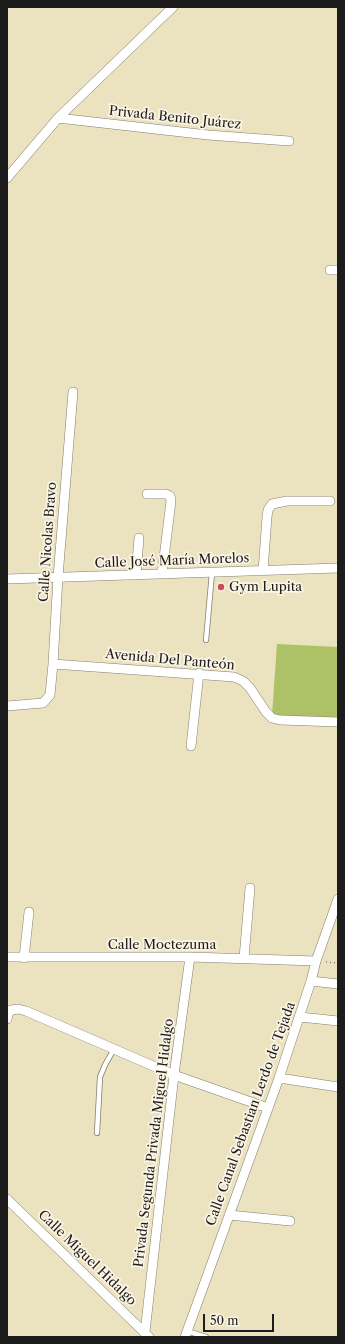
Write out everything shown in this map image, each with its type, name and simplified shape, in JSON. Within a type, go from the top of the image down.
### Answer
[{"type":"street","points":[[7,178],[58,118],[173,7]]},
{"type":"street","name":"Privada Benito Juárez","points":[[58,118],[208,135],[289,141]]},
{"type":"street","name":"Calle Nicolas Bravo","points":[[7,706],[44,703],[50,695],[73,392]]},
{"type":"street","points":[[147,494],[166,494],[170,496],[171,501],[162,574]]},
{"type":"street","points":[[263,571],[266,517],[272,504],[287,501],[330,501]]},
{"type":"street","points":[[136,575],[139,538]]},
{"type":"street","name":"Calle José María Morelos","points":[[7,579],[338,568]]},
{"type":"street","name":"Avenida Del Panteón","points":[[53,664],[199,673],[234,677],[243,681],[250,688],[266,712],[272,718],[280,720],[338,722]]},
{"type":"street","points":[[191,746],[199,673]]},
{"type":"street","points":[[244,958],[250,888]]},
{"type":"street","name":"Calle Canal Sebastian Lerdo de Tejada","points":[[186,1334],[279,1078],[300,1017],[316,961],[338,899]]},
{"type":"street","points":[[24,958],[29,912]]},
{"type":"street","name":"Calle Moctezuma","points":[[7,957],[190,957],[316,961]]},
{"type":"street","name":"Privada Segunda Privada Miguel Hidalgo","points":[[147,1334],[174,1075],[190,957]]},
{"type":"street","points":[[311,982],[338,984]]},
{"type":"street","points":[[7,1019],[11,1010],[18,1009],[26,1011],[174,1075],[268,1108]]},
{"type":"street","points":[[300,1017],[338,1021]]},
{"type":"street","points":[[279,1078],[338,1087]]},
{"type":"street","name":"Calle Miguel Hidalgo","points":[[7,1199],[147,1334]]},
{"type":"street","points":[[228,1215],[290,1222]]},
{"type":"lane","points":[[206,640],[212,573]]},
{"type":"lane","points":[[97,1133],[100,1077],[114,1049]]},
{"type":"lane","points":[[186,1334],[206,1337]]},
{"type":"path","points":[[316,961],[338,963]]},
{"type":"green space","points":[[277,644],[338,647],[338,719],[272,715]]},
{"type":"place","name":"Gym Lupita","points":[[221,587]]}]
